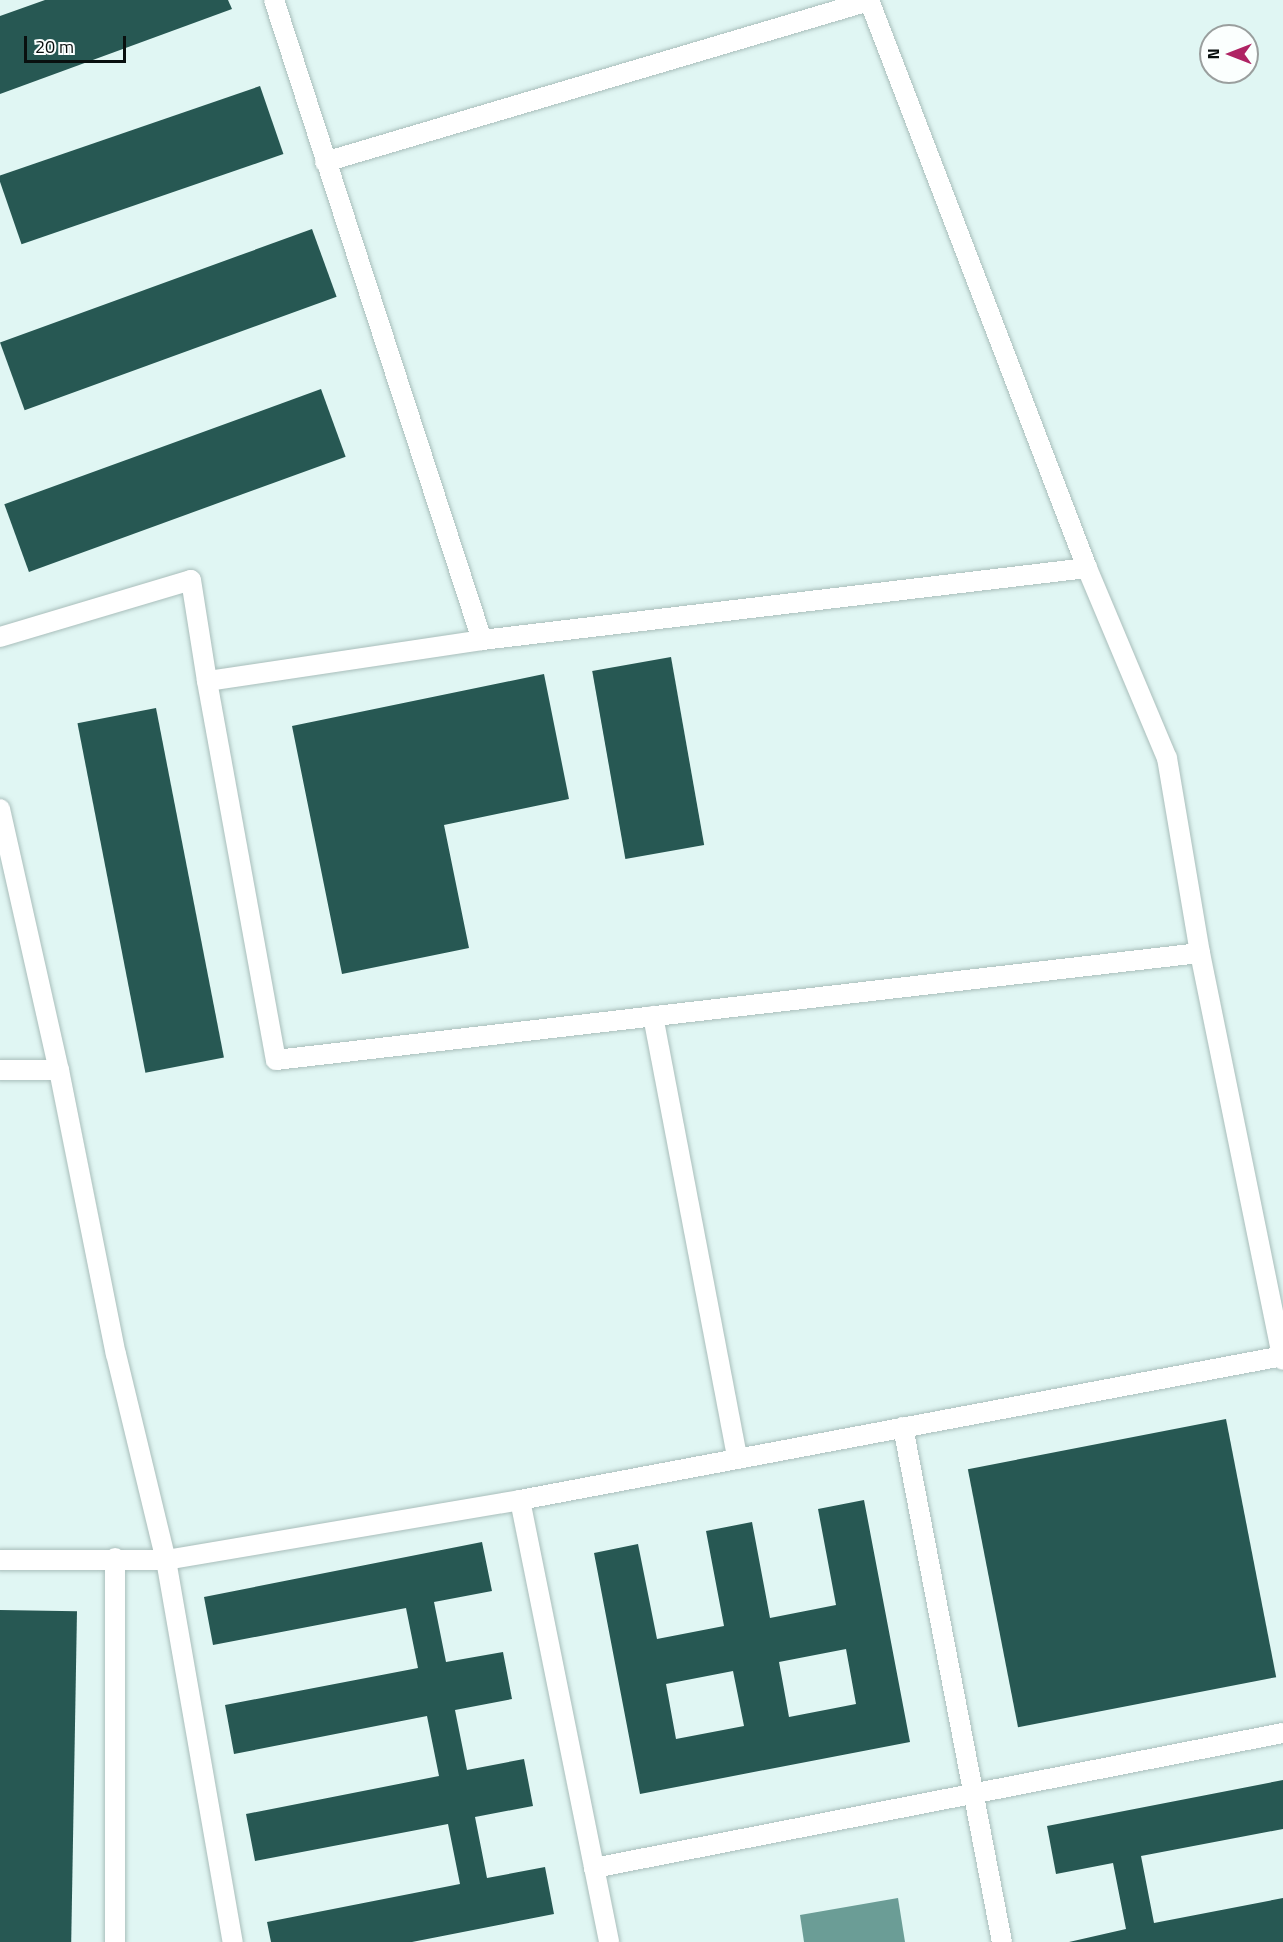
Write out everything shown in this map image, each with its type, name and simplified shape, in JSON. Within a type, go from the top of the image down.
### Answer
[{"type":"lane","points":[[274,0],[482,640]]},
{"type":"lane","points":[[0,1560],[115,1558],[166,1560],[520,1500],[737,1456],[1283,1358],[1200,953],[1167,758],[1087,568],[869,0],[325,162]]},
{"type":"lane","points":[[207,681],[482,640],[1087,568]]},
{"type":"lane","points":[[0,637],[191,580],[207,681],[276,1060],[1200,953]]},
{"type":"lane","points":[[0,809],[58,1070],[116,1354],[166,1560],[233,1942]]},
{"type":"lane","points":[[653,1016],[737,1456]]},
{"type":"lane","points":[[0,1070],[58,1070]]},
{"type":"lane","points":[[903,1427],[1002,1942]]},
{"type":"lane","points":[[520,1500],[609,1942]]},
{"type":"lane","points":[[115,1558],[115,1942]]},
{"type":"lane","points":[[594,1868],[1283,1733]]},
{"type":"shaded area","points":[[898,1898],[905,1942],[804,1942],[800,1915]]},
{"type":"building","points":[[45,0],[228,0],[232,9],[0,94],[0,16]]},
{"type":"building","points":[[260,86],[283,154],[22,244],[0,182],[0,176]]},
{"type":"building","points":[[312,229],[337,297],[25,410],[0,343]]},
{"type":"building","points":[[321,389],[346,457],[29,572],[4,504]]},
{"type":"building","points":[[671,657],[704,845],[625,859],[592,671]]},
{"type":"building","points":[[544,674],[569,799],[444,825],[469,948],[342,974],[292,726]]},
{"type":"building","points":[[156,708],[224,1057],[145,1073],[77,723]]},
{"type":"building","points":[[1226,1419],[1276,1677],[1018,1727],[968,1469]]},
{"type":"building","points":[[864,1500],[910,1742],[640,1794],[594,1553],[638,1544],[657,1639],[724,1626],[706,1531],[752,1522],[770,1618],[836,1605],[818,1509]],"holes":[[[846,1649],[856,1704],[789,1717],[779,1662]],[[733,1671],[744,1726],[676,1739],[666,1684]]]},
{"type":"building","points":[[482,1542],[492,1591],[434,1602],[446,1662],[503,1652],[512,1699],[455,1710],[467,1770],[524,1759],[533,1806],[475,1817],[487,1878],[545,1867],[554,1914],[412,1942],[271,1942],[267,1922],[460,1884],[448,1824],[255,1861],[246,1814],[439,1776],[427,1716],[234,1754],[225,1705],[418,1668],[406,1608],[213,1645],[204,1597]]},
{"type":"building","points":[[0,1610],[77,1611],[71,1942],[0,1942]]},
{"type":"building","points":[[1283,1780],[1283,1829],[1141,1856],[1154,1923],[1283,1898],[1283,1942],[1069,1942],[1126,1929],[1113,1863],[1056,1874],[1047,1826]]}]
